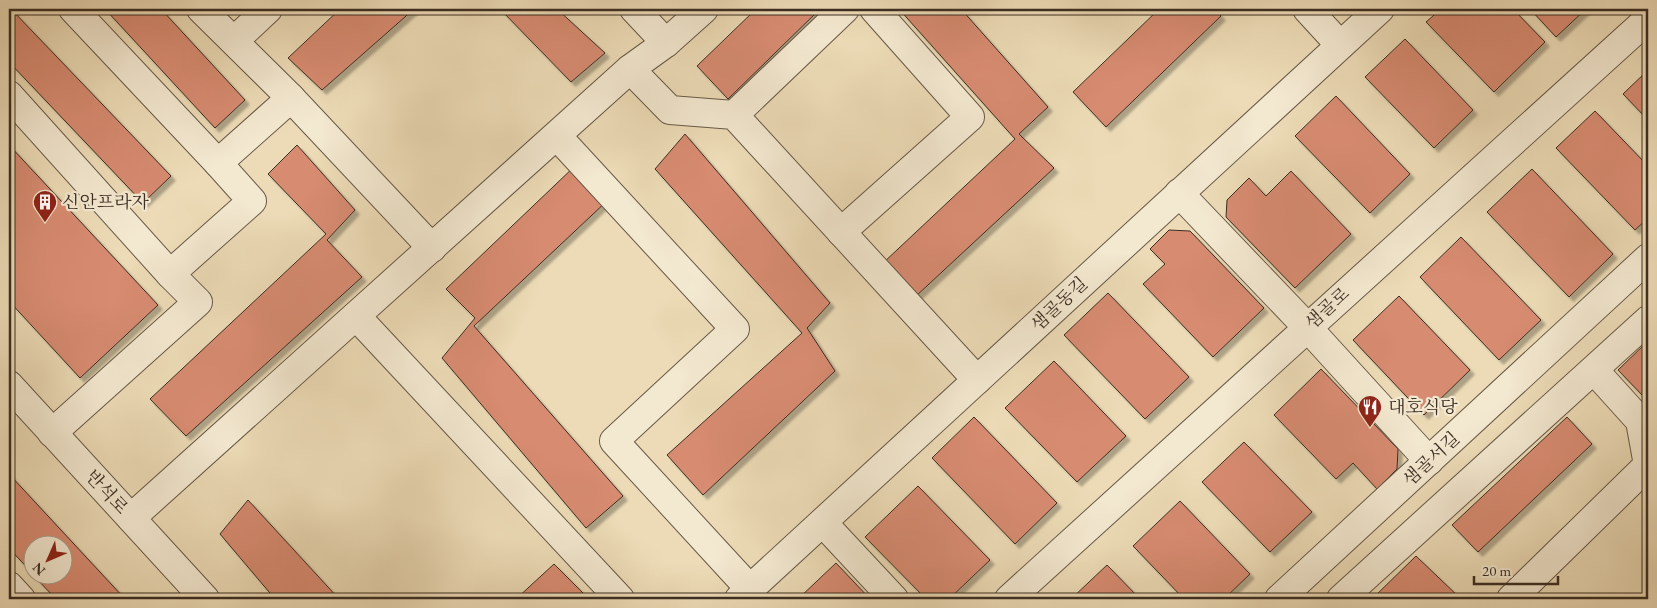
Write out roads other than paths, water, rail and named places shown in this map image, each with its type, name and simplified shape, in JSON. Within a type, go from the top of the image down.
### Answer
[{"type":"street","points":[[74,9],[252,201],[170,274]]},
{"type":"street","points":[[202,9],[291,98],[432,248]]},
{"type":"street","points":[[234,41],[268,9]]},
{"type":"street","points":[[634,9],[666,43]]},
{"type":"street","points":[[131,518],[630,69],[666,43],[704,9]]},
{"type":"street","points":[[734,115],[845,9]]},
{"type":"street","points":[[841,232],[970,117],[874,9]]},
{"type":"street","points":[[1307,9],[1340,44]]},
{"type":"street","name":"샘골동길","points":[[745,594],[824,524],[976,380],[1380,9]]},
{"type":"street","name":"샘골로","points":[[1008,599],[1648,19]]},
{"type":"street","points":[[630,69],[670,110],[734,115],[976,380]]},
{"type":"street","points":[[9,95],[170,274],[198,302],[52,433]]},
{"type":"street","points":[[218,163],[291,98]]},
{"type":"street","points":[[557,136],[735,329],[614,441],[745,594]]},
{"type":"street","points":[[1179,193],[1307,327],[1429,461]]},
{"type":"street","name":"샘골서길","points":[[1279,599],[1648,258]]},
{"type":"street","points":[[356,316],[620,599]]},
{"type":"street","points":[[1341,599],[1648,320]]},
{"type":"street","points":[[1511,599],[1648,465],[1640,421],[1594,370]]},
{"type":"street","name":"반석로","points":[[9,385],[205,599]]},
{"type":"street","points":[[824,524],[894,599]]},
{"type":"street","points":[[9,586],[21,599]]},
{"type":"place","name":"신안프라자","points":[[45,223]]},
{"type":"place","name":"대호식당","points":[[1370,428]]}]
